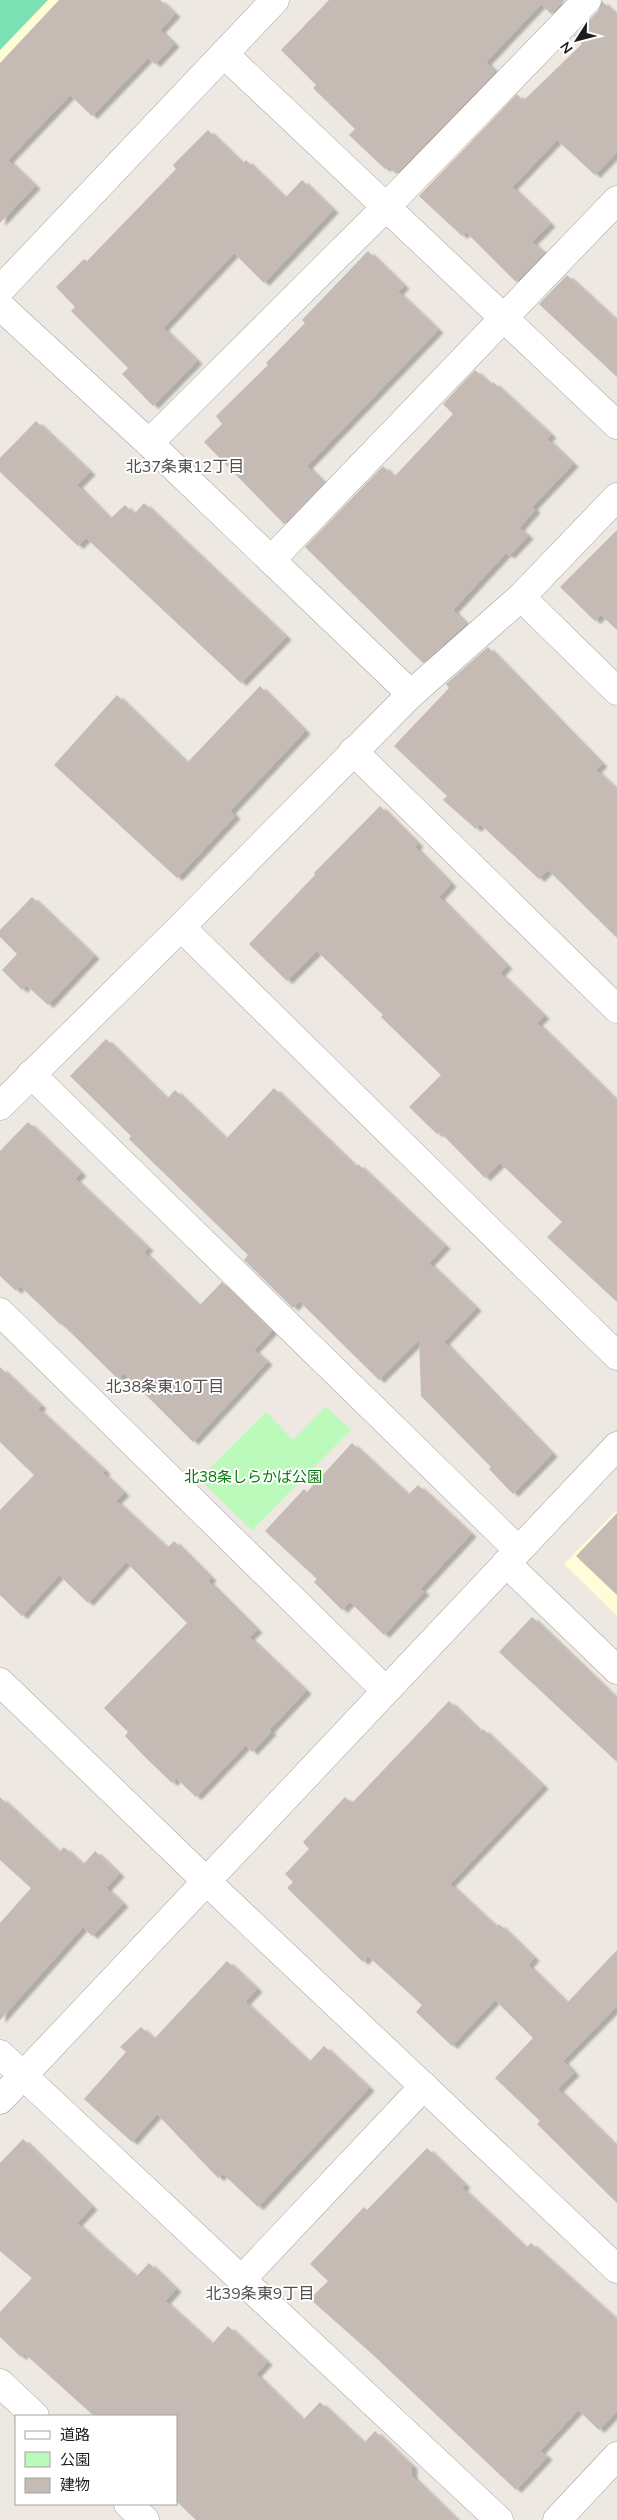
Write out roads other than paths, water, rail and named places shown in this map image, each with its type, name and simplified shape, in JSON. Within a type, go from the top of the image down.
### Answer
[{"type":"street","points":[[0,290],[276,0]]},
{"type":"street","points":[[149,443],[386,207],[587,0]]},
{"type":"street","points":[[224,54],[617,426]]},
{"type":"street","points":[[270,560],[617,200]]},
{"type":"street","points":[[0,306],[149,443],[411,694]]},
{"type":"street","points":[[0,1106],[181,927],[353,751],[411,694],[521,597],[617,498]]},
{"type":"street","points":[[521,597],[617,691]]},
{"type":"street","points":[[353,751],[617,1009]]},
{"type":"street","points":[[181,927],[617,1356]]},
{"type":"street","points":[[31,1074],[512,1557],[617,1670]]},
{"type":"street","points":[[0,1312],[385,1690]]},
{"type":"street","points":[[0,2100],[205,1880],[617,1446]]},
{"type":"street","points":[[0,1682],[205,1880],[617,2268]]},
{"type":"street","points":[[0,2054],[499,2520]]},
{"type":"street","points":[[242,2279],[424,2086]]},
{"type":"street","points":[[0,2384],[34,2415]]},
{"type":"street","points":[[557,2520],[617,2456]]},
{"type":"street","points":[[129,2505],[145,2520]]},
{"type":"district","name":"北37条東12丁目","points":[[185,466]]},
{"type":"district","name":"北38条東10丁目","points":[[165,1386]]},
{"type":"district","name":"北39条東9丁目","points":[[260,2293]]},
{"type":"park label","name":"北38条しらかば公園","points":[[253,1477]]}]
